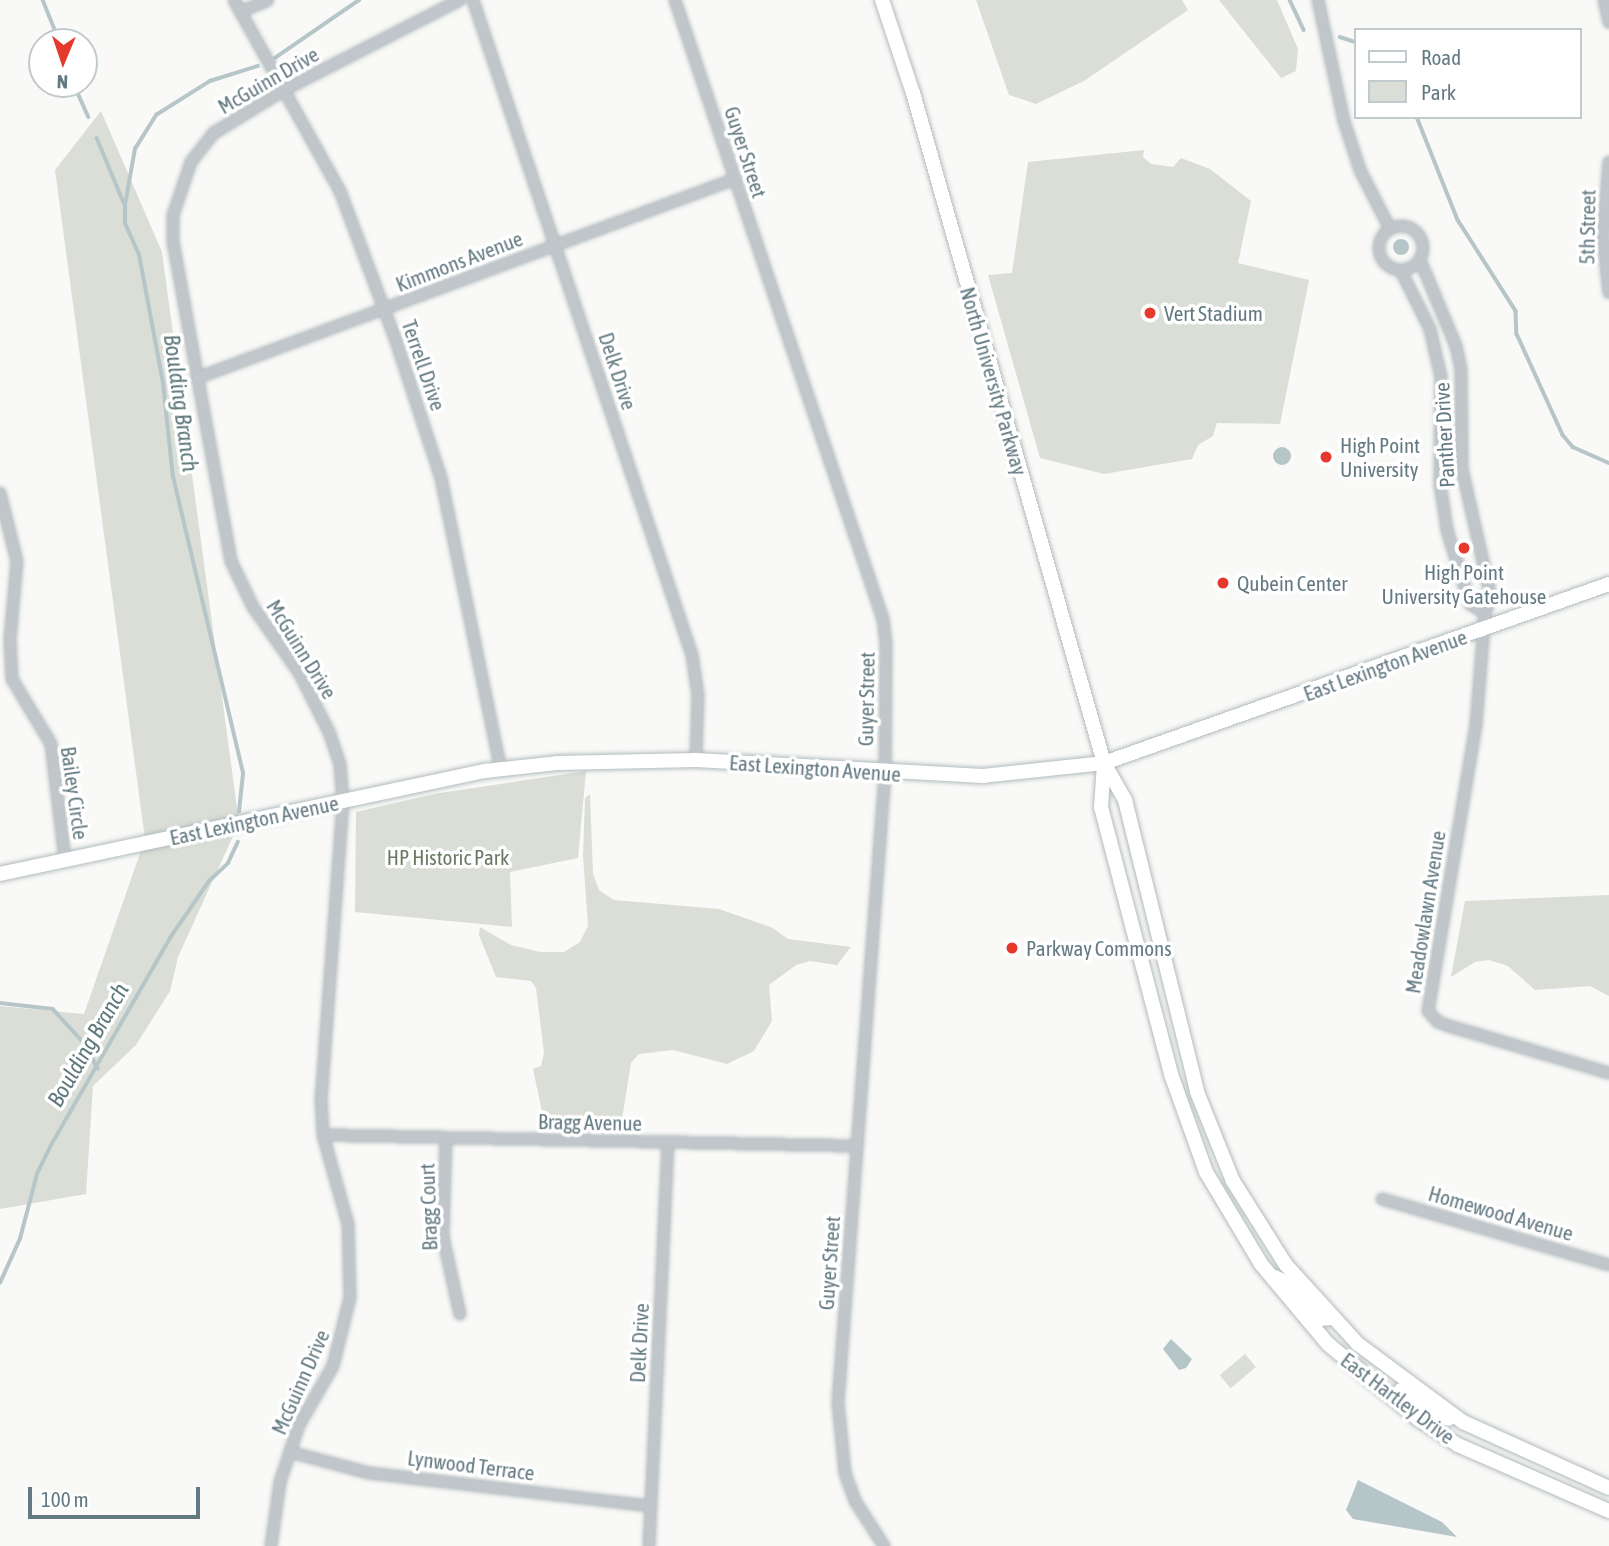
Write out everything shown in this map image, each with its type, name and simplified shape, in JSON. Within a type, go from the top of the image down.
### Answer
[{"type":"main road","name":"North University Parkway","points":[[882,0],[913,93],[1104,762],[1125,800],[1197,1091],[1233,1181]]},
{"type":"main road","name":"East Lexington Avenue","points":[[0,874],[343,800],[501,769],[557,763],[696,760],[885,773],[1009,775],[1104,762],[1609,584]]},
{"type":"main road","name":"North University Parkway","points":[[1104,762],[1101,807],[1142,967],[1172,1077],[1214,1187]]},
{"type":"main road","name":"East Hartley Drive","points":[[1233,1181],[1286,1265],[1331,1318],[1412,1388],[1473,1427],[1609,1488]]},
{"type":"main road","name":"East Hartley Drive","points":[[1214,1187],[1268,1273],[1328,1344],[1366,1380],[1458,1445],[1609,1511]]},
{"type":"main road","points":[[1268,1273],[1291,1285],[1319,1319],[1331,1318]]},
{"type":"main road","points":[[1328,1344],[1344,1344],[1426,1411],[1473,1427]]},
{"type":"street","name":"Terrell Drive","points":[[234,0],[340,191],[384,310],[441,478],[501,769]]},
{"type":"street","points":[[240,12],[268,0]]},
{"type":"street","name":"McGuinn Drive","points":[[271,1546],[280,1482],[299,1425],[333,1366],[350,1298],[348,1224],[323,1135],[321,1101],[343,800],[340,764],[328,730],[300,674],[253,607],[231,561],[173,243],[178,192],[191,162],[214,133],[284,90],[460,0]]},
{"type":"street","name":"Delk Drive","points":[[473,0],[692,655],[698,695],[696,760]]},
{"type":"street","name":"Guyer Street","points":[[675,0],[883,619],[885,773],[857,1146],[840,1437],[855,1501],[884,1546]]},
{"type":"street","points":[[1318,0],[1344,121],[1360,170],[1390,229]]},
{"type":"street","points":[[1604,0],[1609,22]]},
{"type":"street","name":"5th Street","points":[[1609,162],[1603,237],[1609,293]]},
{"type":"street","name":"Kimmons Avenue","points":[[197,378],[735,179]]},
{"type":"street","points":[[1404,226],[1417,233],[1423,246],[1420,260],[1401,271],[1387,266],[1379,254],[1380,239],[1390,229],[1404,226]]},
{"type":"street","name":"Panther Drive","points":[[1420,260],[1449,323],[1461,369],[1461,461],[1491,597],[1485,613],[1486,629]]},
{"type":"street","name":"Panther Drive","points":[[1401,271],[1430,329],[1441,377],[1440,484],[1447,530],[1469,604],[1485,613]]},
{"type":"street","name":"Bailey Circle","points":[[0,494],[17,561],[10,640],[12,679],[51,744],[65,860]]},
{"type":"street","name":"Meadowlawn Avenue","points":[[1486,629],[1476,725],[1429,1011],[1438,1022],[1449,1026],[1609,1073]]},
{"type":"street","name":"Bragg Avenue","points":[[323,1135],[857,1146]]},
{"type":"street","name":"Bragg Court","points":[[446,1139],[443,1237],[460,1314]]},
{"type":"street","name":"Delk Drive","points":[[649,1546],[668,1143]]},
{"type":"street","name":"Homewood Avenue","points":[[1382,1199],[1609,1265]]},
{"type":"street","name":"Lynwood Terrace","points":[[290,1452],[369,1473],[651,1506]]},
{"type":"green space","points":[[976,0],[1182,0],[1188,10],[1084,81],[1036,104],[1009,95]]},
{"type":"green space","points":[[1219,0],[1277,0],[1298,49],[1296,71],[1281,78]]},
{"type":"green space","points":[[101,111],[162,252],[239,823],[178,957],[170,991],[136,1045],[93,1086],[86,1194],[0,1209],[0,1006],[84,1014],[145,839],[55,170]]},
{"type":"green space","name":"Vert Stadium","points":[[1144,150],[1143,157],[1151,164],[1173,167],[1181,158],[1210,169],[1251,201],[1238,263],[1309,280],[1280,424],[1217,423],[1213,436],[1198,445],[1192,459],[1104,474],[1040,458],[988,275],[1012,273],[1028,162]]},
{"type":"green space","name":"HP Historic Park","points":[[586,771],[578,858],[510,872],[512,927],[355,912],[356,812],[434,794]]},
{"type":"green space","points":[[590,794],[593,874],[599,890],[614,900],[719,909],[773,928],[788,939],[851,947],[837,965],[810,961],[796,965],[769,985],[772,1021],[754,1051],[727,1064],[673,1050],[639,1054],[631,1063],[621,1125],[614,1131],[564,1135],[549,1129],[544,1121],[533,1069],[541,1066],[544,1053],[536,988],[531,981],[496,977],[479,935],[480,927],[511,945],[540,952],[564,952],[580,942],[588,926],[583,856],[585,798]]},
{"type":"green space","points":[[1609,895],[1609,996],[1590,986],[1535,990],[1508,966],[1489,960],[1475,962],[1451,977],[1465,901]]},
{"type":"green space","points":[[1245,1354],[1256,1367],[1231,1388],[1220,1375]]},
{"type":"shaded area","points":[[1401,239],[1407,241],[1407,253],[1401,255],[1395,253],[1393,247],[1395,241]]},
{"type":"shaded area","points":[[1278,447],[1286,447],[1291,456],[1289,463],[1278,465],[1273,460],[1273,452]]},
{"type":"shaded area","points":[[1171,1339],[1192,1359],[1186,1368],[1179,1370],[1163,1349]]},
{"type":"shaded area","points":[[1358,1480],[1442,1522],[1457,1537],[1353,1519],[1346,1510]]},
{"type":"waterway","points":[[43,0],[54,28]]},
{"type":"waterway","name":"Boulding Branch","points":[[275,58],[359,0]]},
{"type":"waterway","points":[[1290,0],[1304,30]]},
{"type":"waterway","points":[[1340,37],[1354,42]]},
{"type":"waterway","name":"Boulding Branch","points":[[239,812],[243,773],[173,478],[163,383],[139,255],[125,223],[125,205],[135,149],[156,115],[210,81],[258,66]]},
{"type":"waterway","points":[[80,98],[89,117]]},
{"type":"waterway","points":[[1418,119],[1458,220],[1516,311],[1517,334],[1563,435],[1573,447],[1609,463]]},
{"type":"waterway","points":[[97,138],[124,203]]},
{"type":"waterway","name":"Boulding Branch","points":[[0,1283],[20,1239],[37,1174],[50,1147],[170,938],[209,881],[228,863],[238,842]]},
{"type":"waterway","points":[[0,1003],[53,1009],[84,1043],[98,1068]]},
{"type":"place","name":"Vert Stadium","points":[[1150,313]]},
{"type":"place","name":"High Point University","points":[[1326,457]]},
{"type":"place","name":"High Point University Gatehouse","points":[[1464,548]]},
{"type":"place","name":"Qubein Center","points":[[1223,583]]},
{"type":"place","name":"Parkway Commons","points":[[1012,948]]}]
